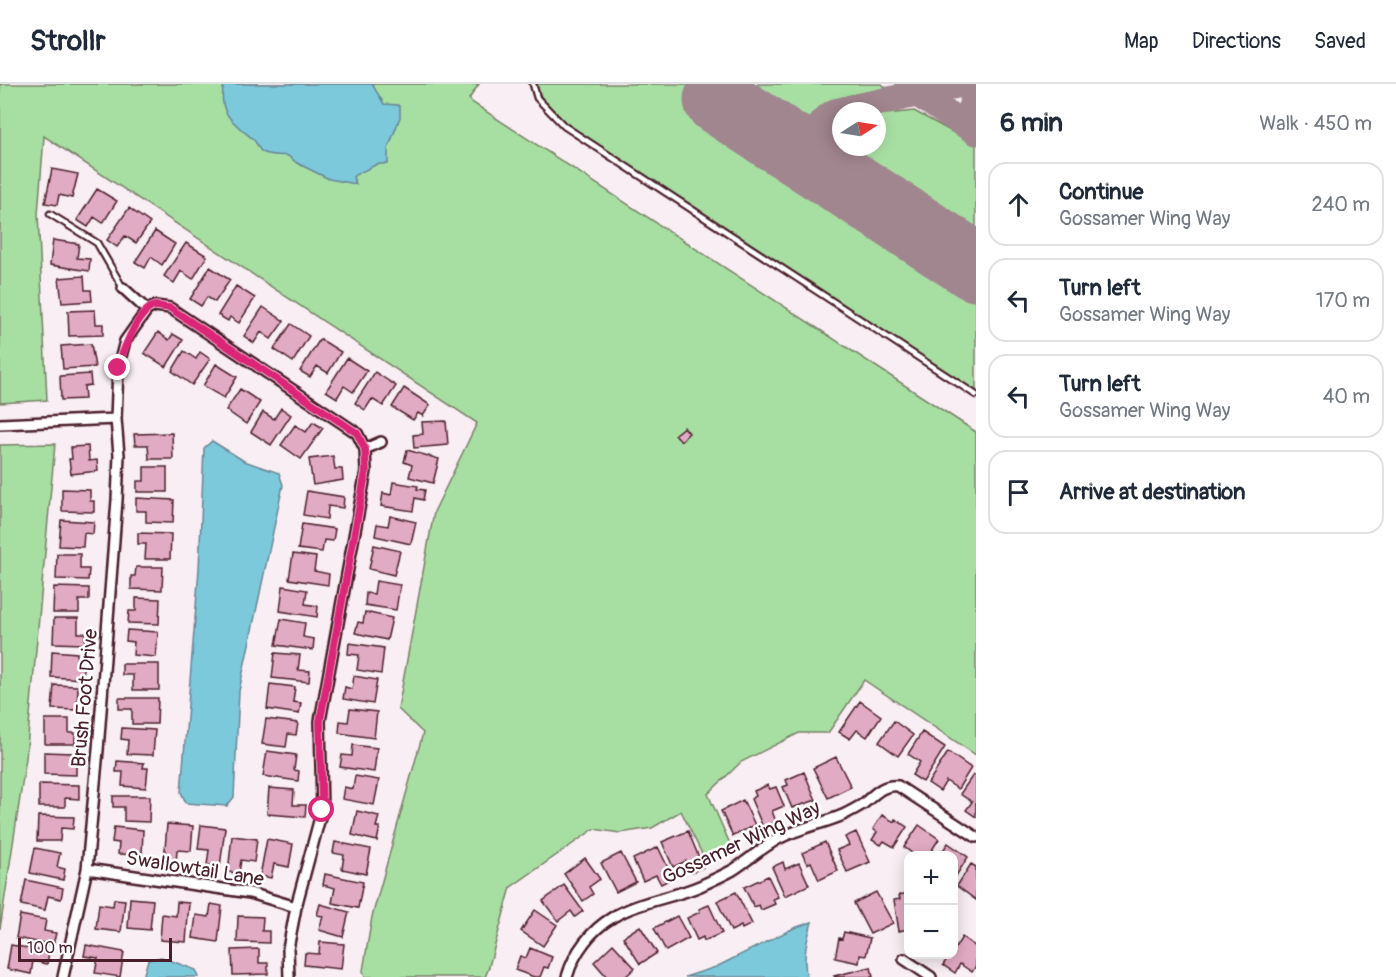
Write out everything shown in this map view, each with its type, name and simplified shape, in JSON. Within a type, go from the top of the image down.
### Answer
[{"type":"street","points":[[123,288],[147,310]]},
{"type":"street","points":[[0,424],[116,420],[118,368],[125,342],[147,310],[155,306],[170,308],[357,433],[365,449],[366,471],[320,721],[322,810],[296,907],[288,949],[289,977]]},
{"type":"street","name":"Brush Foot Drive","points":[[63,977],[87,869],[117,500],[119,454],[116,420]]},
{"type":"street","points":[[365,449],[381,441]]},
{"type":"street","name":"Gossamer Wing Way","points":[[567,977],[570,965],[580,947],[613,917],[628,909],[674,896],[699,886],[732,870],[777,840],[862,805],[881,789],[891,785],[898,786],[976,837]]},
{"type":"street","name":"Swallowtail Lane","points":[[87,869],[250,893],[296,907]]},
{"type":"street","points":[[904,959],[931,977]]},
{"type":"lane","points":[[533,84],[537,98],[564,126],[976,395]]},
{"type":"lane","points":[[50,214],[97,243],[123,288]]},
{"type":"green space","points":[[0,84],[479,84],[469,99],[473,103],[976,432],[976,755],[864,680],[828,733],[799,733],[741,762],[708,794],[731,846],[707,864],[681,811],[652,828],[620,833],[594,829],[511,887],[485,977],[365,977],[363,971],[372,917],[423,733],[398,709],[434,512],[477,423],[44,136],[38,214],[47,400],[0,403]]},
{"type":"green space","points":[[536,84],[721,84],[705,110],[976,287],[976,393],[568,126],[548,108]]},
{"type":"green space","points":[[754,84],[882,84],[885,87],[836,99],[817,112],[810,121],[805,134],[754,100]]},
{"type":"green space","points":[[914,111],[976,145],[976,246],[862,172],[854,163],[852,156],[886,156],[886,114]]},
{"type":"green space","points":[[55,444],[26,758],[0,929],[0,445]]},
{"type":"water","points":[[224,84],[372,84],[384,104],[400,107],[400,117],[388,149],[388,164],[377,164],[355,175],[353,177],[356,184],[329,179],[288,156],[264,153],[253,139],[228,116],[223,103]]},
{"type":"water","points":[[212,441],[244,461],[279,473],[283,485],[239,691],[234,797],[227,806],[186,803],[181,792],[199,569],[204,448]]},
{"type":"water","points":[[812,922],[805,956],[807,977],[685,977],[716,967],[794,928]]},
{"type":"water","points":[[161,957],[196,970],[199,977],[143,977],[148,960]]},
{"type":"building","points":[[52,169],[78,174],[72,198],[59,195],[57,205],[45,203]]},
{"type":"building","points":[[97,189],[117,201],[103,223],[94,217],[88,227],[77,220]]},
{"type":"building","points":[[129,208],[150,223],[136,243],[125,236],[117,247],[107,240]]},
{"type":"building","points":[[155,231],[175,244],[162,265],[151,257],[145,268],[135,262]]},
{"type":"building","points":[[53,240],[79,244],[77,258],[90,259],[89,271],[50,265]]},
{"type":"building","points":[[186,243],[207,256],[193,279],[181,271],[174,283],[164,276]]},
{"type":"building","points":[[210,267],[230,280],[215,302],[207,297],[201,306],[190,299]]},
{"type":"building","points":[[84,276],[85,290],[91,290],[92,301],[62,303],[59,278]]},
{"type":"building","points":[[236,286],[255,298],[239,323],[230,317],[228,321],[218,315]]},
{"type":"building","points":[[263,307],[284,321],[271,339],[261,332],[254,343],[244,336]]},
{"type":"building","points":[[95,310],[96,324],[103,324],[103,335],[69,336],[68,311]]},
{"type":"building","points":[[291,324],[309,336],[293,362],[274,349]]},
{"type":"building","points":[[158,332],[169,340],[173,334],[183,340],[166,367],[144,353]]},
{"type":"building","points":[[320,339],[341,352],[328,373],[317,366],[310,377],[300,371]]},
{"type":"building","points":[[91,344],[95,367],[63,369],[61,346]]},
{"type":"building","points":[[184,351],[196,359],[200,352],[210,359],[192,385],[172,371]]},
{"type":"building","points":[[347,358],[367,371],[353,392],[344,386],[337,398],[326,391]]},
{"type":"building","points":[[216,364],[237,377],[224,398],[203,386]]},
{"type":"building","points":[[375,372],[396,386],[383,406],[372,399],[365,410],[355,403]]},
{"type":"building","points":[[90,374],[91,385],[84,386],[85,399],[61,400],[60,376]]},
{"type":"building","points":[[404,388],[430,405],[423,416],[418,413],[413,420],[392,407]]},
{"type":"building","points":[[240,389],[260,402],[246,424],[226,410]]},
{"type":"building","points":[[281,408],[291,415],[271,445],[251,432],[263,412],[274,419]]},
{"type":"building","points":[[446,421],[448,445],[414,448],[413,435],[423,434],[422,422]]},
{"type":"building","points":[[313,422],[323,428],[301,459],[281,445],[295,425],[306,432]]},
{"type":"building","points":[[684,427],[689,433],[681,441],[675,434]]},
{"type":"building","points":[[172,433],[173,459],[149,459],[148,445],[135,445],[134,434]]},
{"type":"building","points":[[88,446],[89,461],[97,460],[98,471],[71,474],[69,459],[72,459],[71,447]]},
{"type":"building","points":[[407,450],[439,459],[433,483],[409,477],[412,465],[404,462]]},
{"type":"building","points":[[333,456],[335,469],[342,469],[343,480],[313,485],[309,459]]},
{"type":"building","points":[[144,467],[167,467],[167,492],[137,492],[137,481],[144,481]]},
{"type":"building","points":[[393,482],[418,486],[417,489],[425,490],[423,500],[415,498],[413,511],[381,506],[383,493],[391,495]]},
{"type":"building","points":[[62,489],[90,490],[90,501],[94,501],[94,512],[62,511]]},
{"type":"building","points":[[307,491],[344,497],[343,508],[328,506],[327,519],[303,515]]},
{"type":"building","points":[[136,498],[174,500],[173,523],[146,522],[146,511],[136,511]]},
{"type":"building","points":[[390,516],[416,522],[411,544],[375,536],[377,524],[388,526]]},
{"type":"building","points":[[61,520],[94,522],[93,534],[84,533],[83,547],[59,546]]},
{"type":"building","points":[[302,524],[335,529],[333,541],[324,540],[322,552],[298,549]]},
{"type":"building","points":[[138,533],[171,534],[170,559],[145,559],[146,544],[138,544]]},
{"type":"building","points":[[374,545],[400,551],[394,575],[369,569]]},
{"type":"building","points":[[57,554],[80,554],[80,569],[89,569],[88,580],[56,579]]},
{"type":"building","points":[[293,554],[316,557],[314,571],[329,574],[328,585],[289,579]]},
{"type":"building","points":[[136,567],[163,567],[162,590],[131,589],[131,576],[135,576]]},
{"type":"building","points":[[376,581],[400,585],[396,610],[365,605],[366,593],[374,594]]},
{"type":"building","points":[[283,586],[307,590],[305,604],[318,606],[317,617],[280,611]]},
{"type":"building","points":[[54,587],[89,588],[89,600],[79,600],[79,613],[53,613]]},
{"type":"building","points":[[136,598],[160,599],[159,624],[128,623],[129,611],[136,611]]},
{"type":"building","points":[[365,612],[392,618],[387,640],[355,633],[358,622],[363,623]]},
{"type":"building","points":[[54,618],[78,618],[78,633],[85,633],[85,644],[53,643]]},
{"type":"building","points":[[281,619],[305,623],[303,637],[314,639],[313,650],[276,645]]},
{"type":"building","points":[[127,630],[158,632],[156,657],[133,655],[134,642],[126,641]]},
{"type":"building","points":[[349,643],[384,648],[381,674],[357,670],[359,655],[348,654]]},
{"type":"building","points":[[52,651],[77,653],[76,667],[83,667],[83,679],[51,677]]},
{"type":"building","points":[[275,653],[300,655],[298,670],[310,671],[309,682],[272,678]]},
{"type":"building","points":[[122,664],[159,664],[159,690],[133,690],[133,675],[122,675]]},
{"type":"building","points":[[354,676],[377,680],[373,704],[343,699],[345,687],[352,689]]},
{"type":"building","points":[[270,684],[295,687],[293,702],[301,703],[299,714],[267,709]]},
{"type":"building","points":[[54,685],[78,686],[77,710],[52,709]]},
{"type":"building","points":[[119,698],[158,698],[157,724],[132,724],[132,709],[119,709]]},
{"type":"building","points":[[860,701],[881,716],[867,737],[857,730],[850,739],[839,732]]},
{"type":"building","points":[[350,709],[377,712],[374,738],[339,733],[340,721],[348,722]]},
{"type":"building","points":[[45,719],[69,719],[69,733],[75,733],[75,744],[45,744]]},
{"type":"building","points":[[266,719],[298,723],[296,735],[288,734],[286,747],[262,744]]},
{"type":"building","points":[[894,721],[913,735],[898,756],[879,742]]},
{"type":"building","points":[[122,728],[155,730],[153,755],[127,754],[128,740],[121,739]]},
{"type":"building","points":[[922,732],[945,747],[923,782],[912,775],[920,762],[908,754]]},
{"type":"building","points":[[353,745],[377,748],[374,772],[340,767],[342,755],[352,756]]},
{"type":"building","points":[[267,751],[296,755],[294,770],[299,771],[298,781],[263,776]]},
{"type":"building","points":[[44,752],[72,753],[72,764],[76,764],[76,775],[44,774]]},
{"type":"building","points":[[948,752],[971,768],[958,789],[946,781],[940,791],[928,783]]},
{"type":"building","points":[[836,757],[851,787],[828,798],[813,768]]},
{"type":"building","points":[[117,761],[144,763],[143,768],[148,768],[146,788],[122,786],[123,772],[116,772]]},
{"type":"building","points":[[804,772],[816,800],[792,808],[783,787],[788,785],[786,780]]},
{"type":"building","points":[[973,775],[976,777],[976,817],[966,810],[972,802],[960,794]]},
{"type":"building","points":[[355,776],[379,780],[374,805],[342,799],[344,787],[353,789]]},
{"type":"building","points":[[39,784],[79,785],[79,799],[65,798],[65,807],[39,807]]},
{"type":"building","points":[[768,785],[770,789],[776,787],[784,806],[772,811],[776,822],[763,827],[751,799],[756,796],[754,791]]},
{"type":"building","points":[[269,788],[294,790],[293,805],[306,805],[305,817],[267,814]]},
{"type":"building","points":[[113,796],[150,796],[149,822],[124,821],[124,807],[113,807]]},
{"type":"building","points":[[743,800],[755,825],[733,836],[721,811]]},
{"type":"building","points":[[357,811],[379,816],[376,827],[380,827],[377,841],[352,835]]},
{"type":"building","points":[[882,815],[894,822],[895,819],[907,827],[894,847],[884,841],[881,845],[872,840],[877,832],[873,829]]},
{"type":"building","points":[[38,816],[74,817],[73,829],[61,828],[60,841],[37,841]]},
{"type":"building","points":[[167,824],[193,826],[191,851],[177,850],[176,863],[164,862]]},
{"type":"building","points":[[201,825],[225,828],[220,867],[207,865],[209,850],[198,849]]},
{"type":"building","points":[[919,825],[939,839],[931,851],[909,851],[904,847]]},
{"type":"building","points":[[114,827],[143,830],[142,855],[118,854],[119,843],[112,842]]},
{"type":"building","points":[[688,831],[703,867],[692,872],[686,861],[673,867],[662,842]]},
{"type":"building","points":[[856,832],[870,862],[847,872],[837,850],[849,845],[845,837]]},
{"type":"building","points":[[232,836],[257,839],[254,862],[241,860],[239,873],[228,872]]},
{"type":"building","points":[[267,839],[293,844],[289,867],[274,864],[271,878],[260,876]]},
{"type":"building","points":[[335,842],[371,849],[366,874],[342,869],[344,855],[333,853]]},
{"type":"building","points":[[825,842],[838,871],[819,880],[811,862],[807,864],[802,853]]},
{"type":"building","points":[[948,843],[968,857],[958,873],[958,851],[942,851]]},
{"type":"building","points":[[658,847],[673,878],[661,884],[656,875],[643,881],[633,859]]},
{"type":"building","points":[[35,848],[60,853],[57,867],[65,869],[63,880],[30,873]]},
{"type":"building","points":[[621,853],[636,882],[616,892],[601,863]]},
{"type":"building","points":[[585,858],[600,879],[589,887],[593,894],[583,901],[564,874]]},
{"type":"building","points":[[783,862],[785,869],[799,863],[809,885],[785,896],[772,867]]},
{"type":"building","points":[[971,864],[976,867],[976,900],[958,884]]},
{"type":"building","points":[[325,874],[363,882],[358,908],[332,903],[335,888],[323,885]]},
{"type":"building","points":[[768,876],[778,897],[773,899],[775,904],[761,910],[759,905],[754,907],[744,887]]},
{"type":"building","points":[[26,880],[63,888],[61,899],[48,896],[45,910],[21,905]]},
{"type":"building","points":[[564,885],[583,911],[575,917],[571,911],[558,921],[543,901]]},
{"type":"building","points":[[736,892],[752,924],[731,931],[717,901]]},
{"type":"building","points":[[876,892],[893,923],[870,934],[854,903]]},
{"type":"building","points":[[904,894],[904,930],[899,931],[894,900],[900,899],[899,895]]},
{"type":"building","points":[[130,898],[153,900],[150,930],[128,928]]},
{"type":"building","points":[[114,899],[125,900],[121,932],[96,929],[99,904],[113,906]]},
{"type":"building","points":[[177,902],[189,903],[186,942],[160,940],[162,914],[176,916]]},
{"type":"building","points":[[211,904],[222,906],[218,942],[193,938],[196,915],[209,917]]},
{"type":"building","points":[[320,904],[349,912],[343,937],[319,930],[323,916],[317,915]]},
{"type":"building","points":[[709,905],[722,933],[704,941],[703,937],[697,940],[687,918]]},
{"type":"building","points":[[535,910],[557,925],[543,946],[521,931]]},
{"type":"building","points":[[20,915],[46,920],[44,931],[56,933],[53,945],[16,938]]},
{"type":"building","points":[[238,916],[263,917],[262,931],[269,931],[269,943],[237,942]]},
{"type":"building","points":[[677,916],[689,938],[666,951],[654,928]]},
{"type":"building","points":[[640,926],[657,953],[640,964],[623,937]]},
{"type":"building","points":[[844,932],[870,938],[866,956],[860,955],[859,963],[835,958],[839,938],[842,939]]},
{"type":"building","points":[[962,937],[976,947],[976,966],[972,972],[960,964],[955,973],[943,965],[947,959],[958,959],[958,944]]},
{"type":"building","points":[[320,942],[344,944],[341,969],[304,965],[305,953],[319,954]]},
{"type":"building","points":[[613,944],[635,968],[625,977],[607,977],[594,962]]},
{"type":"building","points":[[11,945],[49,952],[47,964],[33,961],[31,974],[7,969]]},
{"type":"building","points":[[86,945],[124,952],[120,977],[95,973],[98,958],[84,956]]},
{"type":"building","points":[[530,948],[552,957],[548,968],[544,967],[540,977],[515,970],[520,956],[526,958]]},
{"type":"building","points":[[259,949],[259,963],[268,963],[268,974],[233,975],[232,950]]},
{"type":"building","points":[[871,967],[873,977],[834,976]]},
{"type":"taxiway","points":[[741,84],[736,92],[735,100],[741,115]]},
{"type":"taxiway","points":[[822,167],[816,151],[816,136],[821,123],[835,112],[961,84]]},
{"type":"taxiway","points":[[908,88],[976,132]]},
{"type":"taxiway","points":[[976,93],[971,107],[976,128]]},
{"type":"runway","points":[[718,100],[976,267]]},
{"type":"route","points":[[118,368],[125,342],[147,310],[155,306],[170,308],[357,433],[365,449],[366,471],[320,721],[322,810]]}]
